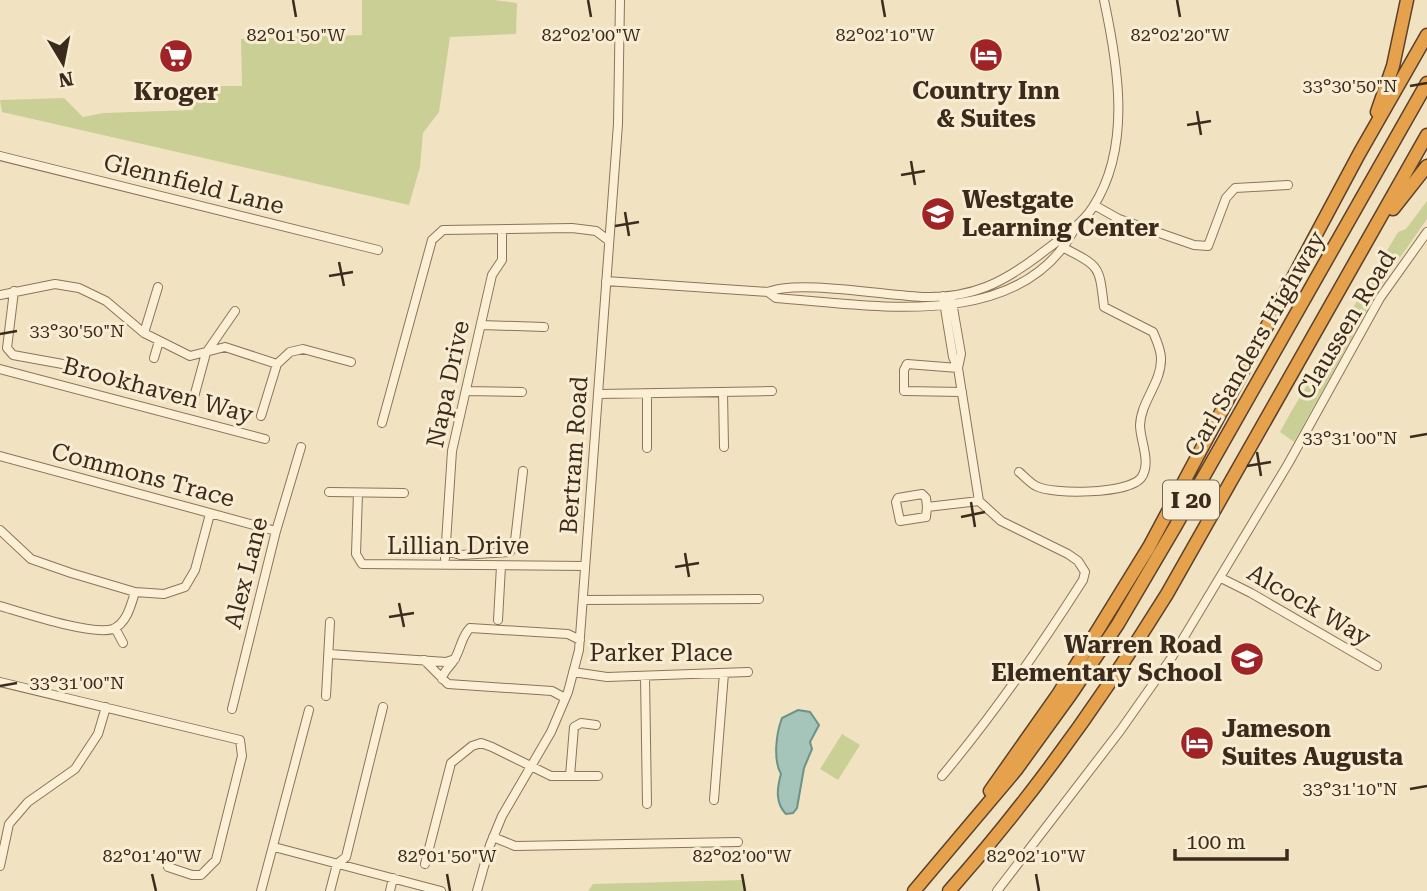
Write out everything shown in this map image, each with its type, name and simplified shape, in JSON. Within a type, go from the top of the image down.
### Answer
[{"type":"highway","points":[[1359,154],[1393,66],[1407,0]]},
{"type":"highway","points":[[965,833],[998,778],[1059,693],[1149,547],[1359,154],[1427,35]]},
{"type":"highway","name":"Carl Sanders Highway","points":[[914,891],[965,833],[1056,715],[1146,579],[1427,83]]},
{"type":"highway","name":"Carl Sanders Highway","points":[[949,891],[1023,804],[1079,729],[1131,651],[1167,594],[1427,135]]},
{"type":"highway","points":[[1356,260],[1427,166]]},
{"type":"street","name":"Bertram Road","points":[[477,891],[502,816],[528,766],[551,732],[565,698],[580,640],[620,91],[620,0]]},
{"type":"street","points":[[768,292],[776,298],[913,307],[947,300],[993,286],[1028,264],[1075,227],[1094,205],[1109,171],[1117,130],[1119,106],[1115,59],[1104,0]]},
{"type":"street","name":"Glennfield Lane","points":[[0,156],[378,250]]},
{"type":"street","points":[[1094,205],[1119,219],[1194,245],[1208,247],[1226,198],[1235,188],[1288,185]]},
{"type":"street","points":[[606,281],[768,292],[791,287],[976,300],[1016,285],[1044,267],[1064,248],[1075,227]]},
{"type":"street","points":[[382,422],[432,240],[443,230],[572,228],[596,231],[608,240]]},
{"type":"street","name":"Napa Drive","points":[[502,230],[502,260],[492,275],[452,451],[445,554],[510,552],[515,541],[523,471]]},
{"type":"street","name":"Claussen Road","points":[[997,891],[1120,731],[1172,657],[1221,578],[1380,298],[1427,232]]},
{"type":"street","points":[[1413,249],[1427,240]]},
{"type":"street","points":[[1019,472],[1037,487],[1089,493],[1129,485],[1140,478],[1146,464],[1140,426],[1143,409],[1157,380],[1161,357],[1153,332],[1104,307],[1100,277],[1093,262],[1064,248]]},
{"type":"street","points":[[0,295],[55,284],[79,288],[106,301],[144,333],[190,356],[225,347],[276,364]]},
{"type":"street","points":[[144,333],[158,287]]},
{"type":"street","points":[[15,291],[7,348],[13,355],[68,365]]},
{"type":"street","points":[[942,776],[984,727],[1010,690],[1083,580],[1085,572],[1078,561],[1068,554],[1002,521],[979,501],[958,368],[953,357],[947,300]]},
{"type":"street","points":[[194,397],[206,353],[235,311]]},
{"type":"street","points":[[481,325],[544,327]]},
{"type":"street","points":[[154,358],[159,341]]},
{"type":"street","points":[[261,416],[276,364],[290,352],[303,349],[351,362]]},
{"type":"street","points":[[958,368],[907,364],[904,370],[904,391],[962,391]]},
{"type":"street","name":"Brookhaven Way","points":[[0,369],[265,439]]},
{"type":"street","points":[[466,391],[522,392]]},
{"type":"street","points":[[599,394],[772,391]]},
{"type":"street","points":[[723,392],[724,447]]},
{"type":"street","points":[[647,394],[647,449]]},
{"type":"street","name":"Alex Lane","points":[[232,709],[276,531],[301,447]]},
{"type":"street","name":"Commons Trace","points":[[0,456],[276,531]]},
{"type":"street","points":[[329,492],[404,493]]},
{"type":"street","name":"Lillian Drive","points":[[358,493],[356,554],[362,564],[585,566]]},
{"type":"street","points":[[922,494],[926,498],[927,507],[926,517],[900,521],[896,502],[898,498],[922,494]]},
{"type":"street","points":[[927,507],[979,501]]},
{"type":"street","points":[[0,530],[31,559],[135,592],[164,594],[186,587],[195,570],[210,514]]},
{"type":"street","points":[[498,620],[500,566]]},
{"type":"street","name":"Alcock Way","points":[[1221,578],[1377,666]]},
{"type":"street","points":[[0,606],[96,632],[115,628],[127,616],[135,592]]},
{"type":"street","points":[[583,600],[760,599]]},
{"type":"street","points":[[326,696],[330,622]]},
{"type":"street","points":[[115,628],[124,643]]},
{"type":"street","points":[[442,679],[443,673],[455,659],[464,634],[470,628],[568,634],[580,640]]},
{"type":"street","points":[[329,654],[446,662],[455,659]]},
{"type":"street","points":[[424,660],[447,684],[552,691],[565,698]]},
{"type":"street","name":"Parker Place","points":[[573,672],[607,677],[748,672]]},
{"type":"street","points":[[714,800],[724,673]]},
{"type":"street","points":[[645,676],[647,804]]},
{"type":"street","points":[[0,682],[240,740],[242,756],[216,860],[201,875],[192,875],[168,867]]},
{"type":"street","points":[[0,866],[9,824],[28,802],[75,769],[98,734],[106,707]]},
{"type":"street","points":[[330,891],[337,864],[346,857],[383,707]]},
{"type":"street","points":[[261,891],[309,710]]},
{"type":"street","points":[[570,776],[574,727],[580,723],[596,725]]},
{"type":"street","points":[[425,864],[451,763],[457,755],[472,746],[481,743],[492,747],[551,776],[598,776]]},
{"type":"street","points":[[493,837],[515,846],[738,842]]},
{"type":"street","points":[[274,847],[441,891]]},
{"type":"street","points":[[390,891],[393,878]]},
{"type":"green space","points":[[362,0],[494,0],[517,3],[516,34],[450,37],[439,112],[423,133],[420,167],[409,205],[2,112],[0,100],[64,98],[83,117],[103,113],[193,110],[193,86],[242,86],[241,39],[362,35]]},
{"type":"green space","points":[[1427,201],[1427,219],[1381,285],[1294,442],[1280,432],[1291,412],[1398,232],[1406,229]]},
{"type":"green space","points":[[842,734],[860,745],[838,780],[820,769]]},
{"type":"green space","points":[[742,880],[744,891],[588,891],[593,884]]},
{"type":"water","points":[[798,710],[810,712],[819,725],[810,742],[812,749],[804,768],[797,808],[793,813],[786,814],[782,810],[778,795],[781,774],[776,754],[777,739],[782,718]]},
{"type":"place","name":"Country Inn & Suites","points":[[986,55]]},
{"type":"place","name":"Kroger","points":[[176,56]]},
{"type":"place","name":"Westgate Learning Center","points":[[938,214]]},
{"type":"place","name":"Warren Road Elementary School","points":[[1247,659]]},
{"type":"place","name":"Jameson Suites Augusta","points":[[1197,743]]}]
